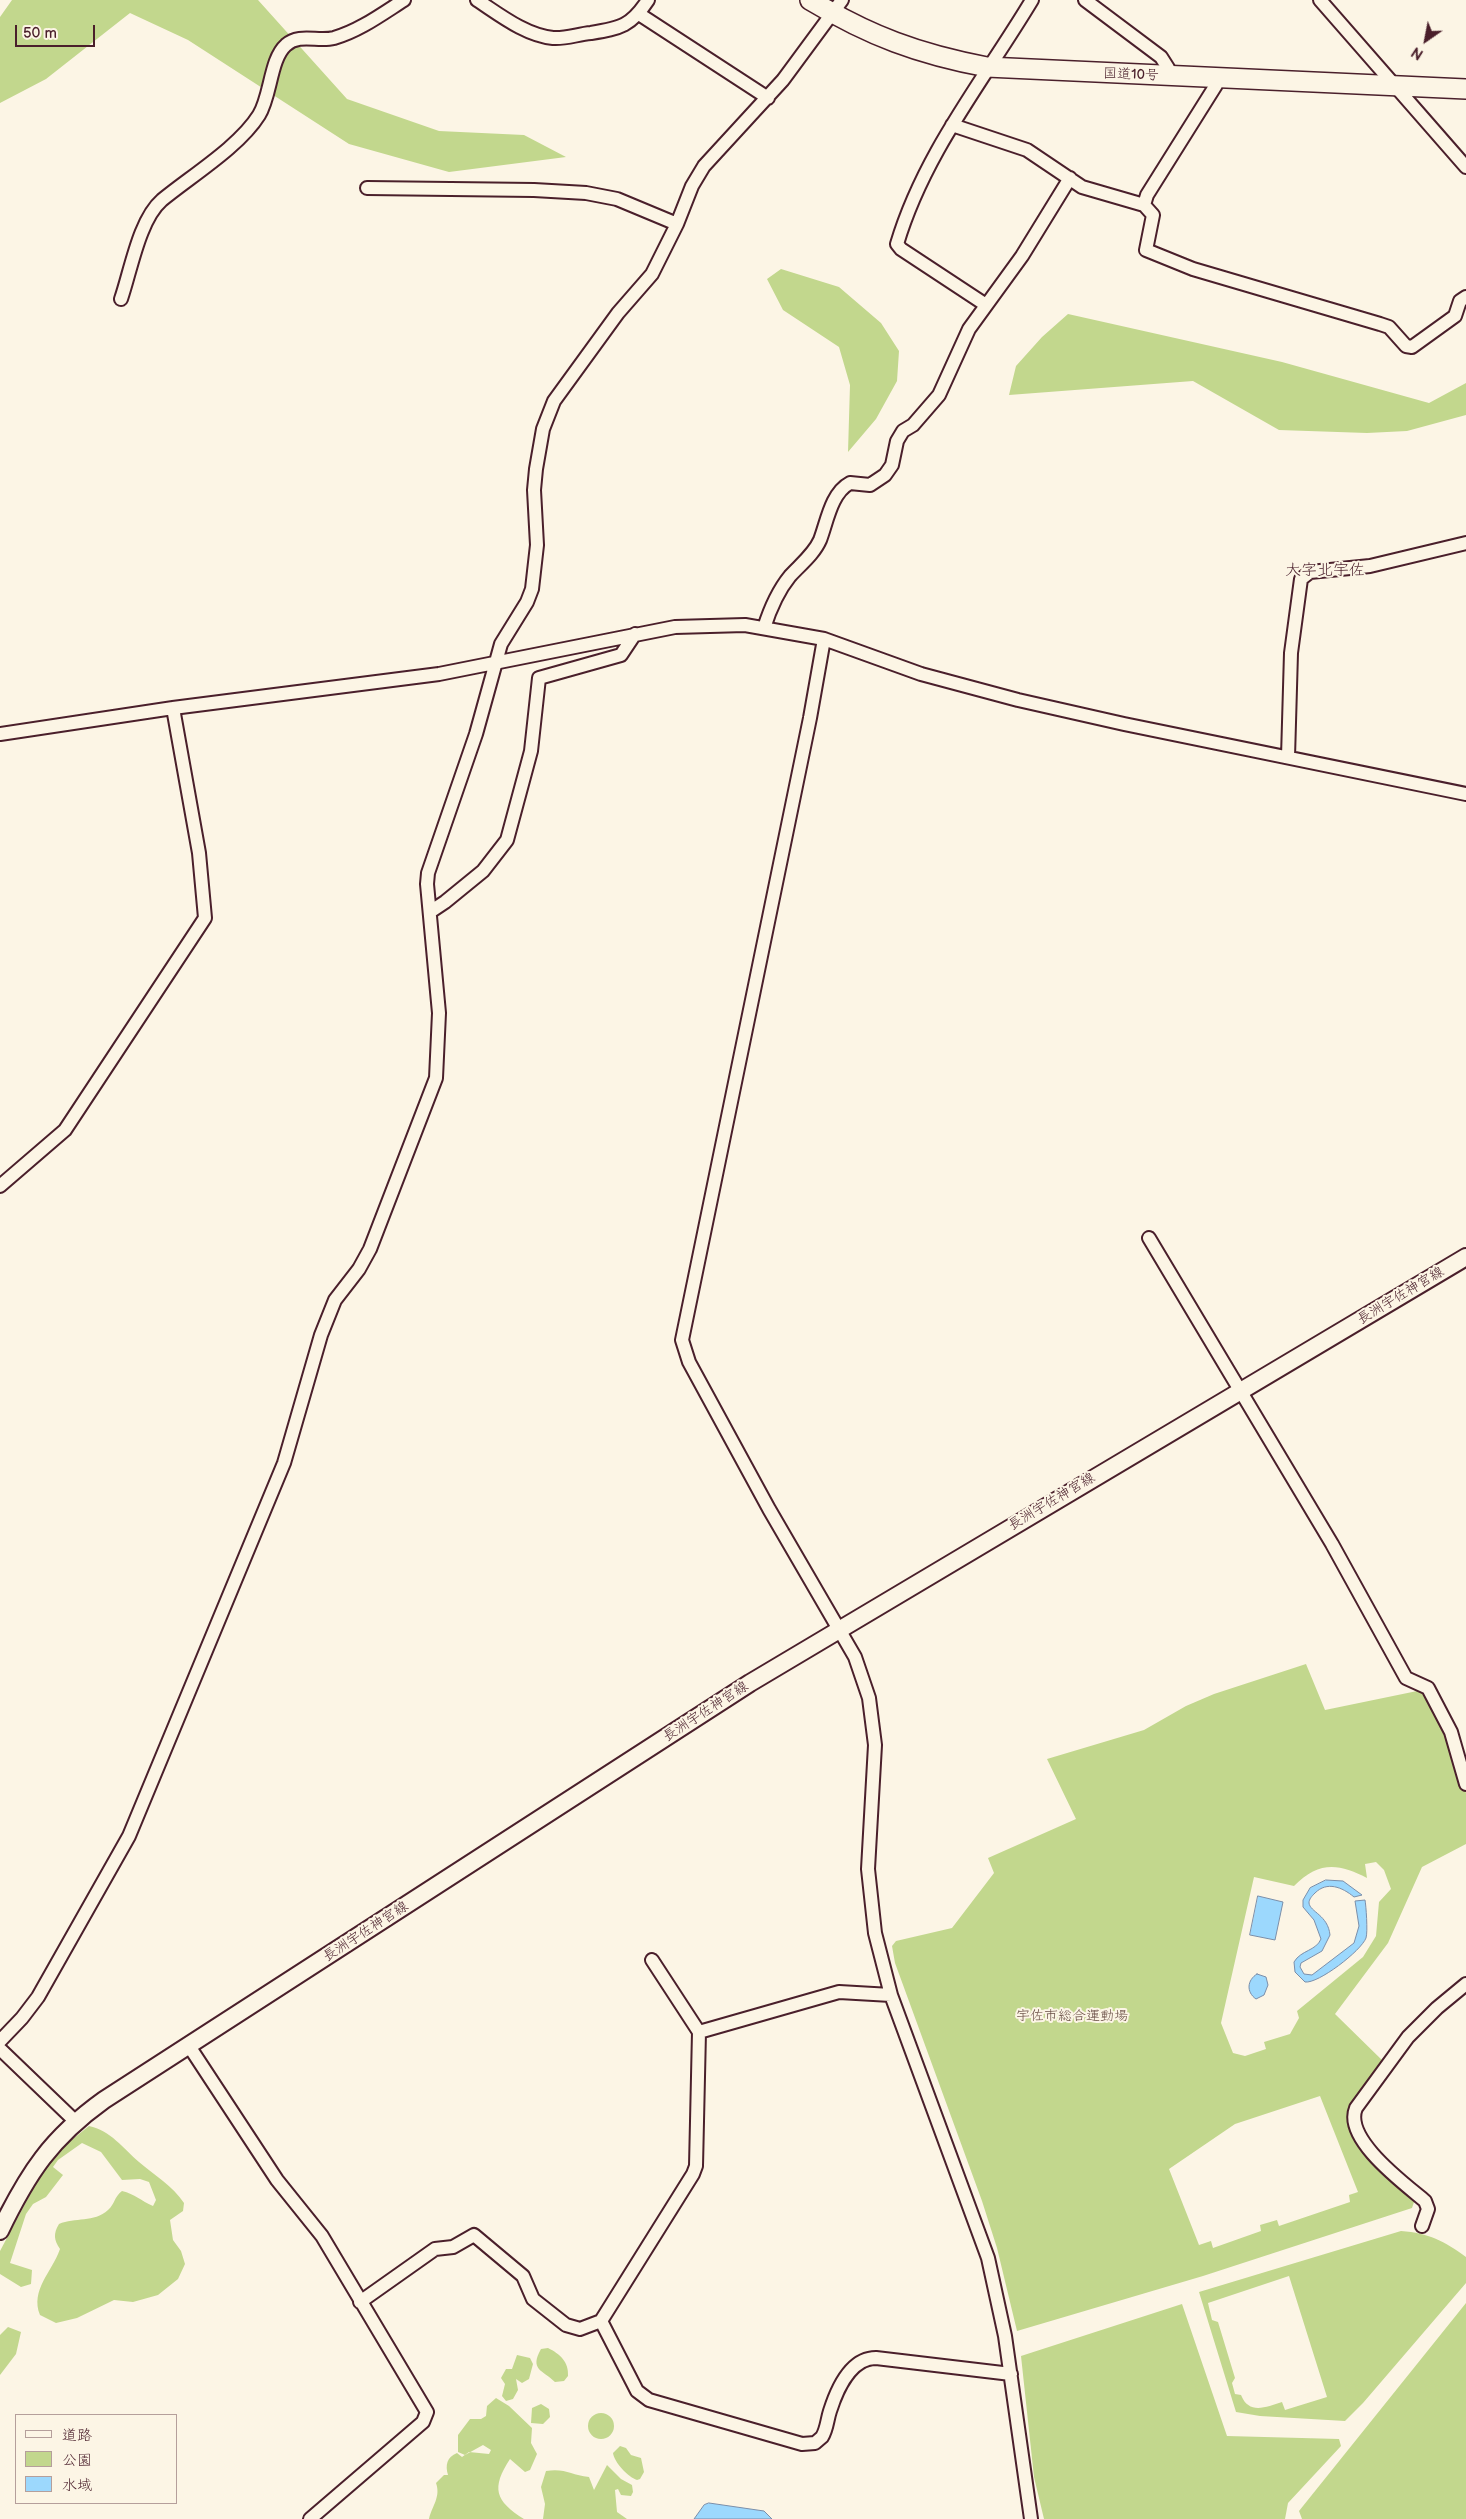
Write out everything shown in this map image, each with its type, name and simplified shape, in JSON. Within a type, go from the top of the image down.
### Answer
[{"type":"highway","name":"国道10号","points":[[810,0],[837,7],[900,46],[952,61],[987,67],[1168,77],[1466,89]]},
{"type":"main road","name":"長洲宇佐神宮線","points":[[0,2231],[34,2169],[61,2134],[104,2100],[742,1689],[839,1629],[1466,1257]]},
{"type":"street","points":[[121,299],[143,230],[152,210],[234,142],[256,120],[264,106],[279,55],[286,44],[298,39],[336,37],[366,23],[404,0]]},
{"type":"street","points":[[477,0],[511,22],[537,34],[552,38],[612,30],[631,22],[648,0]]},
{"type":"street","points":[[986,305],[897,244],[915,194],[952,125],[987,67],[1032,0]]},
{"type":"street","points":[[1085,0],[1161,57],[1168,68],[1168,77]]},
{"type":"street","points":[[1320,0],[1466,167]]},
{"type":"street","points":[[0,2041],[22,2018],[38,1997],[111,1869],[142,1807],[284,1463],[321,1335],[335,1300],[359,1269],[370,1249],[436,1078],[440,1031],[426,884],[430,864],[476,734],[501,644],[527,602],[534,582],[536,545],[534,490],[540,447],[548,414],[568,379],[618,312],[652,274],[677,224],[692,186],[704,166],[768,98],[837,7]]},
{"type":"street","points":[[639,14],[768,98]]},
{"type":"street","points":[[1144,205],[1147,195],[1216,85],[1215,78]]},
{"type":"street","points":[[952,125],[1027,150],[1089,191],[1144,205],[1153,215],[1146,250],[1193,269],[1380,324],[1389,328],[1406,346],[1412,347],[1455,316],[1460,301],[1466,296]]},
{"type":"street","points":[[764,628],[778,592],[817,545],[827,517],[842,490],[850,483],[870,485],[885,474],[892,465],[897,441],[903,430],[913,425],[939,395],[969,329],[1022,256],[1070,178]]},
{"type":"street","points":[[367,188],[534,190],[586,193],[617,199],[677,224]]},
{"type":"street","points":[[1288,757],[1291,653],[1301,579],[1310,572],[1370,566],[1466,543]]},
{"type":"street","points":[[0,734],[173,708],[384,682],[494,664],[635,634],[698,624],[745,625],[824,639],[957,685],[1124,724],[1466,794]]},
{"type":"street","points":[[430,912],[483,870],[507,840],[529,760],[539,678],[620,655],[635,634]]},
{"type":"street","points":[[824,639],[810,718],[682,1340],[689,1362],[769,1509],[858,1665],[873,1716],[874,1759],[868,1859],[869,1895],[878,1953],[891,1995],[988,2258],[1000,2304],[1031,2519]]},
{"type":"street","points":[[0,1186],[65,1130],[205,918],[199,853],[173,708]]},
{"type":"street","points":[[1149,1238],[1332,1544],[1406,1678],[1428,1688],[1451,1732],[1466,1784]]},
{"type":"street","points":[[360,2302],[435,2249],[453,2247],[474,2234],[523,2276],[533,2299],[566,2325],[580,2329],[601,2321],[694,2174],[699,2032],[652,1960]]},
{"type":"street","points":[[1422,2226],[1428,2209],[1425,2201],[1374,2158],[1355,2123],[1354,2114],[1356,2108],[1408,2038],[1437,2008],[1466,1984]]},
{"type":"street","points":[[699,2032],[840,1992],[891,1995]]},
{"type":"street","points":[[188,2046],[278,2180],[322,2236],[427,2412],[426,2418],[310,2519]]},
{"type":"street","points":[[0,2049],[76,2121]]},
{"type":"street","points":[[601,2321],[637,2391],[649,2400],[802,2444],[815,2443],[822,2437],[839,2390],[856,2364],[864,2359],[876,2358],[1011,2374]]},
{"type":"green space","points":[[12,0],[258,0],[347,99],[439,131],[524,135],[566,157],[449,172],[349,144],[188,40],[130,13],[46,79],[0,103],[0,17]]},
{"type":"green space","points":[[781,269],[839,287],[881,323],[899,351],[897,381],[876,419],[848,452],[850,385],[839,347],[783,310],[767,279]]},
{"type":"green space","points":[[1068,314],[1282,362],[1429,403],[1466,383],[1466,415],[1407,431],[1367,433],[1279,430],[1193,381],[1009,395],[1016,366],[1042,337]]},
{"type":"green space","name":"宇佐市総合運動場","points":[[1306,1664],[1325,1710],[1422,1690],[1439,1712],[1451,1742],[1466,1793],[1466,1844],[1422,1867],[1388,1943],[1335,2014],[1385,2063],[1352,2125],[1415,2199],[1412,2208],[1203,2276],[1017,2331],[997,2248],[982,2201],[895,1963],[892,1946],[896,1941],[952,1928],[994,1873],[988,1858],[1076,1819],[1047,1759],[1144,1730],[1186,1706],[1214,1694]],"holes":[[[1376,1862],[1384,1870],[1391,1889],[1379,1902],[1376,1936],[1363,1957],[1297,2011],[1299,2018],[1290,2034],[1264,2042],[1266,2049],[1245,2056],[1233,2053],[1221,2023],[1254,1877],[1294,1886],[1312,1872],[1329,1867],[1338,1867],[1367,1878],[1365,1864]],[[1320,2096],[1358,2192],[1349,2195],[1350,2202],[1279,2226],[1277,2220],[1260,2225],[1261,2231],[1213,2248],[1211,2241],[1199,2245],[1169,2169],[1235,2124]]]},
{"type":"green space","points":[[89,2126],[104,2131],[180,2197],[184,2203],[183,2211],[170,2220],[173,2240],[181,2251],[185,2264],[178,2279],[158,2295],[133,2302],[114,2300],[77,2318],[56,2323],[40,2315],[38,2297],[43,2281],[60,2249],[55,2237],[59,2224],[97,2217],[103,2214],[110,2208],[122,2191],[153,2206],[156,2200],[149,2182],[140,2179],[122,2180],[101,2152],[82,2143],[58,2160],[53,2167],[63,2175],[46,2197],[33,2204],[26,2214],[10,2263],[32,2270],[31,2284],[21,2287],[0,2274],[0,2251],[42,2172],[59,2150]]},
{"type":"green space","points":[[1401,2231],[1436,2239],[1466,2257],[1466,2283],[1363,2403],[1345,2421],[1260,2416],[1236,2412],[1199,2292]],"holes":[[[1289,2276],[1327,2397],[1285,2410],[1282,2402],[1270,2406],[1253,2407],[1244,2401],[1241,2395],[1235,2394],[1232,2383],[1235,2378],[1218,2322],[1212,2320],[1208,2303]]]},
{"type":"green space","points":[[1466,2303],[1466,2519],[1302,2519],[1299,2511]]},
{"type":"green space","points":[[1182,2304],[1227,2436],[1339,2439],[1341,2446],[1288,2503],[1285,2519],[1044,2519],[1034,2477],[1021,2356]]},
{"type":"green space","points":[[8,2327],[21,2332],[16,2354],[0,2375],[0,2335]]},
{"type":"green space","points":[[548,2348],[560,2356],[567,2367],[568,2376],[564,2381],[555,2382],[537,2366],[536,2361],[541,2349]]},
{"type":"green space","points":[[517,2355],[530,2358],[533,2364],[529,2379],[522,2383],[516,2379],[518,2390],[513,2399],[506,2401],[502,2396],[505,2384],[501,2378],[506,2369],[512,2369]]},
{"type":"green space","points":[[496,2398],[509,2406],[532,2428],[531,2443],[537,2454],[530,2470],[525,2472],[510,2459],[498,2486],[502,2500],[524,2519],[429,2519],[437,2497],[436,2483],[444,2475],[448,2475],[447,2465],[449,2459],[457,2453],[462,2457],[465,2455],[458,2452],[458,2435],[470,2419],[481,2419],[486,2416],[487,2406]],"holes":[[[483,2445],[491,2450],[489,2454],[470,2452]]]},
{"type":"green space","points":[[541,2404],[549,2409],[550,2417],[543,2424],[531,2423],[532,2408]]},
{"type":"green space","points":[[601,2413],[610,2417],[614,2426],[610,2435],[601,2439],[592,2435],[588,2426],[592,2417]]},
{"type":"green space","points":[[620,2446],[626,2448],[631,2455],[641,2458],[644,2472],[640,2479],[637,2480],[630,2476],[616,2461],[613,2453]]},
{"type":"green space","points":[[607,2465],[621,2479],[632,2485],[633,2492],[631,2496],[621,2495],[618,2489],[615,2490],[617,2512],[627,2519],[543,2519],[545,2504],[541,2487],[546,2471],[563,2471],[589,2477],[594,2490]]},
{"type":"water","points":[[1326,1880],[1343,1881],[1362,1895],[1354,1897],[1345,1890],[1329,1886],[1320,1889],[1311,1898],[1310,1906],[1323,1918],[1329,1928],[1330,1935],[1322,1951],[1301,1963],[1300,1967],[1304,1974],[1312,1975],[1354,1943],[1359,1926],[1355,1901],[1365,1900],[1367,1935],[1356,1951],[1338,1966],[1319,1978],[1305,1982],[1295,1972],[1294,1962],[1300,1955],[1316,1946],[1321,1939],[1314,1920],[1303,1907],[1303,1900],[1310,1888]]},
{"type":"water","points":[[1258,1896],[1283,1902],[1275,1940],[1250,1935]]},
{"type":"water","points":[[1257,1974],[1266,1977],[1268,1985],[1264,1995],[1256,1999],[1249,1990],[1249,1986],[1251,1979]]},
{"type":"water","points":[[709,2503],[764,2511],[772,2519],[694,2519],[704,2505]]},
{"type":"district","name":"大字北宇佐","points":[[1325,571]]}]
